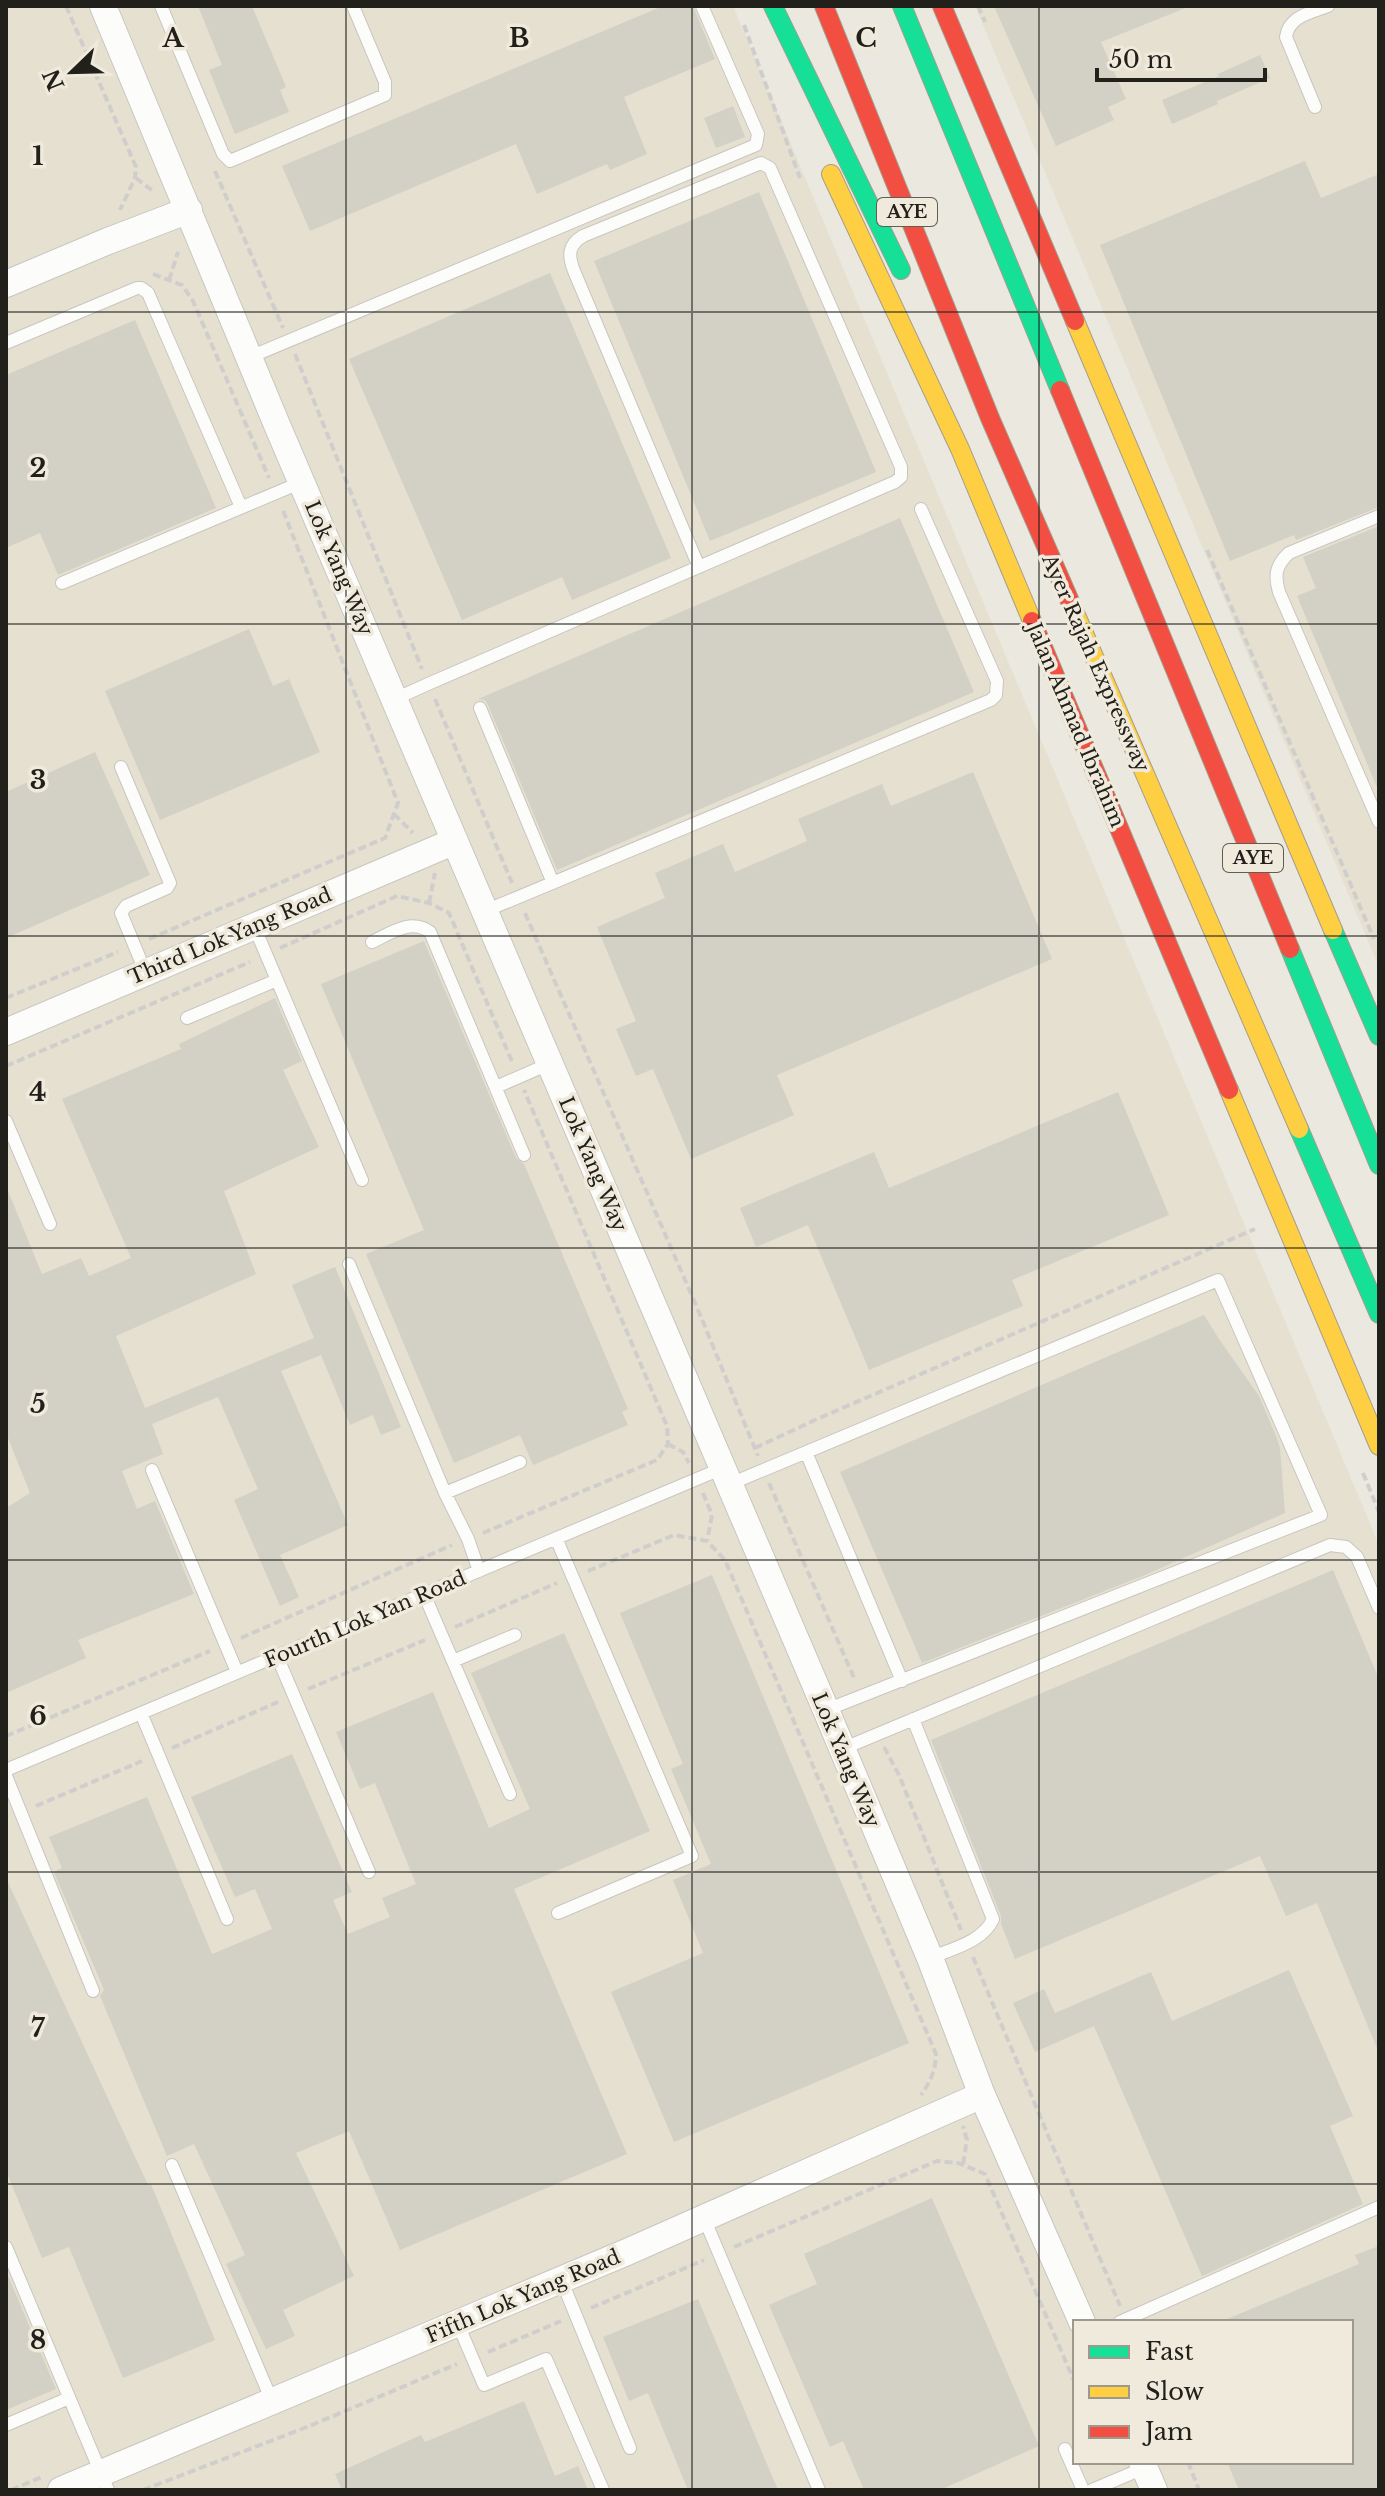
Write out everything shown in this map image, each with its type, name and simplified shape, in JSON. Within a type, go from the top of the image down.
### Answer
[{"type":"main road","points":[[770,6],[813,131]]},
{"type":"main road","points":[[770,6],[909,285]]},
{"type":"main road","name":"Ayer Rajah Expressway","points":[[824,6],[990,418],[1379,1314]]},
{"type":"main road","name":"AYE","points":[[902,6],[1379,1165]]},
{"type":"main road","points":[[942,6],[1379,1036]]},
{"type":"main road","name":"Jalan Ahmad Ibrahim","points":[[823,158],[960,449],[1379,1446]]},
{"type":"main road","points":[[957,382],[974,407],[990,418]]},
{"type":"street","name":"Lok Yang Way","points":[[103,6],[302,482],[826,1710],[930,1958],[982,2095],[1081,2320]]},
{"type":"street","points":[[6,284],[189,210]]},
{"type":"street","name":"Third Lok Yang Road","points":[[6,1032],[455,841]]},
{"type":"street","name":"Fifth Lok Yang Road","points":[[61,2490],[105,2482],[272,2401],[704,2218],[982,2095]]},
{"type":"lane","points":[[161,6],[223,154],[230,161],[385,95],[385,82],[353,6]]},
{"type":"lane","points":[[250,357],[756,145],[758,134],[702,6]]},
{"type":"lane","points":[[1315,107],[1286,37],[1289,24],[1294,20],[1328,6]]},
{"type":"lane","points":[[395,699],[895,482],[901,477],[902,473],[770,168],[761,163],[583,236],[571,246],[570,252],[574,271],[699,567]]},
{"type":"lane","points":[[6,343],[137,288],[144,290],[148,293],[241,507]]},
{"type":"lane","points":[[62,583],[302,482]]},
{"type":"lane","points":[[485,911],[996,695],[997,681],[921,509]]},
{"type":"lane","points":[[1379,516],[1289,553],[1279,562],[1275,578],[1379,822]]},
{"type":"lane","points":[[480,708],[553,883]]},
{"type":"lane","points":[[121,767],[170,883],[167,888],[123,910],[122,917],[145,971]]},
{"type":"lane","points":[[254,925],[362,1180]]},
{"type":"lane","points":[[372,942],[411,925],[427,929],[433,937],[524,1155]]},
{"type":"lane","points":[[187,1018],[277,980]]},
{"type":"lane","points":[[496,1087],[551,1063]]},
{"type":"lane","points":[[6,1121],[50,1224]]},
{"type":"lane","points":[[349,1264],[479,1571]]},
{"type":"lane","name":"Fourth Lok Yan Road","points":[[6,1770],[556,1538],[726,1476],[764,1470],[1218,1280],[1321,1515],[902,1681]]},
{"type":"lane","points":[[806,1452],[902,1681],[826,1710]]},
{"type":"lane","points":[[445,1493],[520,1462]]},
{"type":"lane","points":[[152,1470],[237,1672]]},
{"type":"lane","points":[[556,1538],[692,1856],[558,1913]]},
{"type":"lane","points":[[842,1749],[1330,1545],[1346,1547],[1357,1557],[1379,1608]]},
{"type":"lane","points":[[424,1594],[510,1794]]},
{"type":"lane","points":[[453,1661],[515,1635]]},
{"type":"lane","points":[[277,1656],[369,1872]]},
{"type":"lane","points":[[141,1713],[227,1919]]},
{"type":"lane","points":[[913,1719],[993,1919],[989,1928],[966,1943],[930,1958]]},
{"type":"lane","points":[[6,1776],[93,1991]]},
{"type":"lane","points":[[172,2165],[272,2401]]},
{"type":"lane","points":[[1125,2320],[1379,2207]]},
{"type":"lane","points":[[704,2218],[819,2490]]},
{"type":"lane","points":[[6,2247],[105,2482]]},
{"type":"lane","points":[[561,2279],[630,2448]]},
{"type":"lane","points":[[457,2322],[484,2385],[546,2359],[603,2490]]},
{"type":"lane","points":[[6,2425],[69,2398]]},
{"type":"lane","points":[[1065,2449],[1083,2490]]},
{"type":"lane","points":[[1092,2490],[1147,2473]]},
{"type":"path","points":[[66,6],[136,167],[135,178],[118,214]]},
{"type":"path","points":[[210,160],[289,341],[518,897],[862,1696]]},
{"type":"path","points":[[6,998],[385,838],[398,803],[276,492],[193,301],[182,285],[140,270]]},
{"type":"path","points":[[6,1066],[397,896],[429,903],[449,913],[667,1426],[668,1444],[657,1460],[6,1736]]},
{"type":"path","points":[[755,1448],[1259,1227]]},
{"type":"path","points":[[878,1734],[899,1775],[1123,2320]]},
{"type":"path","points":[[21,1812],[158,1754]]},
{"type":"path","points":[[143,2490],[307,2427],[937,2161],[963,2164],[985,2174],[1073,2378]]},
{"type":"path","points":[[1189,2464],[1199,2490]]},
{"type":"shaded area","points":[[6,6],[733,6],[1379,1545],[1379,2490],[6,2490]]},
{"type":"shaded area","points":[[975,6],[1379,6],[1379,967]]},
{"type":"building","points":[[198,6],[252,6],[286,87],[280,90],[289,112],[235,134],[209,70],[222,65]]},
{"type":"building","points":[[663,6],[693,6],[715,59],[624,97],[647,154],[610,170],[607,164],[537,194],[516,144],[310,231],[282,166]]},
{"type":"building","points":[[994,6],[1188,7],[1101,42],[1126,99],[1108,107],[1114,120],[1056,146]]},
{"type":"building","points":[[1260,55],[1270,78],[1172,124],[1162,100]]},
{"type":"building","points":[[733,106],[745,137],[716,148],[704,118]]},
{"type":"building","points":[[1305,161],[1321,198],[1379,174],[1379,507],[1296,540],[1294,535],[1230,561],[1100,245]]},
{"type":"building","points":[[759,192],[876,472],[710,541],[594,261]]},
{"type":"building","points":[[550,273],[671,558],[572,600],[562,577],[462,620],[349,359]]},
{"type":"building","points":[[135,320],[216,508],[58,575],[40,533],[6,548],[6,375]]},
{"type":"building","points":[[900,518],[974,692],[557,870],[488,705],[485,700],[478,699]]},
{"type":"building","points":[[1379,526],[1379,792],[1297,596],[1316,588],[1303,557]]},
{"type":"building","points":[[249,629],[273,686],[289,679],[320,752],[160,820],[105,691]]},
{"type":"building","points":[[95,752],[150,875],[6,938],[6,792]]},
{"type":"building","points":[[973,772],[1052,959],[777,1075],[794,1115],[691,1159],[653,1069],[636,1076],[616,1029],[636,1021],[597,927],[665,898],[655,873],[723,844],[735,872],[807,841],[798,819],[882,784],[891,806]]},
{"type":"building","points":[[424,941],[516,1158],[524,1164],[628,1409],[622,1412],[628,1425],[533,1465],[520,1435],[454,1463],[366,1254],[424,1230],[321,984]]},
{"type":"building","points":[[275,998],[302,1061],[283,1070],[319,1147],[224,1191],[256,1274],[116,1336],[145,1408],[314,1338],[292,1285],[335,1267],[401,1427],[381,1435],[373,1415],[350,1425],[321,1355],[281,1371],[348,1525],[280,1555],[299,1597],[280,1606],[234,1500],[258,1489],[218,1397],[152,1424],[163,1454],[122,1471],[137,1509],[155,1501],[194,1594],[78,1640],[86,1658],[6,1693],[6,1508],[30,1493],[6,1433],[6,1186],[42,1274],[81,1258],[89,1276],[131,1258],[62,1099],[181,1049],[179,1044]]},
{"type":"building","points":[[1118,1092],[1169,1215],[1012,1280],[1023,1306],[869,1370],[808,1225],[756,1247],[740,1208],[874,1152],[889,1188]]},
{"type":"building","points":[[1204,1315],[1259,1396],[1276,1436],[1280,1448],[1285,1513],[1145,1575],[922,1663],[840,1472]]},
{"type":"building","points":[[1333,1570],[1379,1679],[1379,2053],[1317,1903],[1286,1916],[1260,1856],[1015,1959],[931,1740]]},
{"type":"building","points":[[712,1575],[909,2043],[674,2142],[611,1992],[703,1953],[673,1880],[711,1864],[671,1769],[683,1764],[620,1613]]},
{"type":"building","points":[[564,1633],[650,1831],[514,1889],[627,2154],[400,2250],[349,2131],[296,2153],[354,2276],[283,2310],[295,2336],[266,2349],[226,2264],[245,2255],[194,2144],[167,2156],[100,1996],[104,1990],[54,1872],[62,1868],[49,1837],[147,1797],[212,1954],[272,1929],[255,1889],[235,1897],[191,1797],[292,1754],[352,1892],[333,1900],[348,1934],[390,1917],[382,1898],[416,1884],[375,1783],[360,1789],[336,1732],[433,1692],[489,1828],[530,1809],[471,1673]]},
{"type":"building","points":[[6,1878],[148,2185],[151,2184],[215,2340],[123,2378],[69,2247],[42,2258],[6,2171]]},
{"type":"building","points":[[1289,1970],[1353,2116],[1330,2126],[1363,2204],[1202,2276],[1094,2026],[1035,2052],[1013,2003],[1044,1989],[1055,2013],[1151,1972],[1172,2021]]},
{"type":"building","points":[[932,2198],[1039,2446],[940,2490],[864,2490],[843,2441],[830,2447],[769,2305],[817,2284],[804,2254]]},
{"type":"building","points":[[1379,2246],[1379,2490],[1239,2490],[1228,2464],[1353,2464],[1353,2320],[1225,2320],[1359,2264],[1355,2255]]},
{"type":"building","points":[[6,2271],[56,2389],[6,2410]]},
{"type":"building","points":[[698,2299],[778,2490],[688,2490],[648,2393],[629,2401],[603,2337]]},
{"type":"building","points":[[524,2401],[555,2476],[578,2466],[588,2490],[342,2490],[335,2474],[421,2435],[425,2442]]},
{"type":"traffic: fast","points":[[773,6],[901,270]]},
{"type":"traffic: fast","points":[[902,6],[1060,390]]},
{"type":"traffic: fast","points":[[1333,930],[1379,1036]]},
{"type":"traffic: fast","points":[[1290,949],[1379,1165]]},
{"type":"traffic: fast","points":[[1299,1129],[1379,1314]]},
{"type":"traffic: slow","points":[[831,174],[960,449],[1032,621]]},
{"type":"traffic: slow","points":[[1075,321],[1333,930]]},
{"type":"traffic: slow","points":[[1072,606],[1299,1129]]},
{"type":"traffic: slow","points":[[1229,1090],[1379,1446]]},
{"type":"traffic: jam","points":[[824,6],[990,418],[1072,606]]},
{"type":"traffic: jam","points":[[942,6],[1075,321]]},
{"type":"traffic: jam","points":[[1060,390],[1290,949]]},
{"type":"traffic: jam","points":[[1032,621],[1229,1090]]}]
